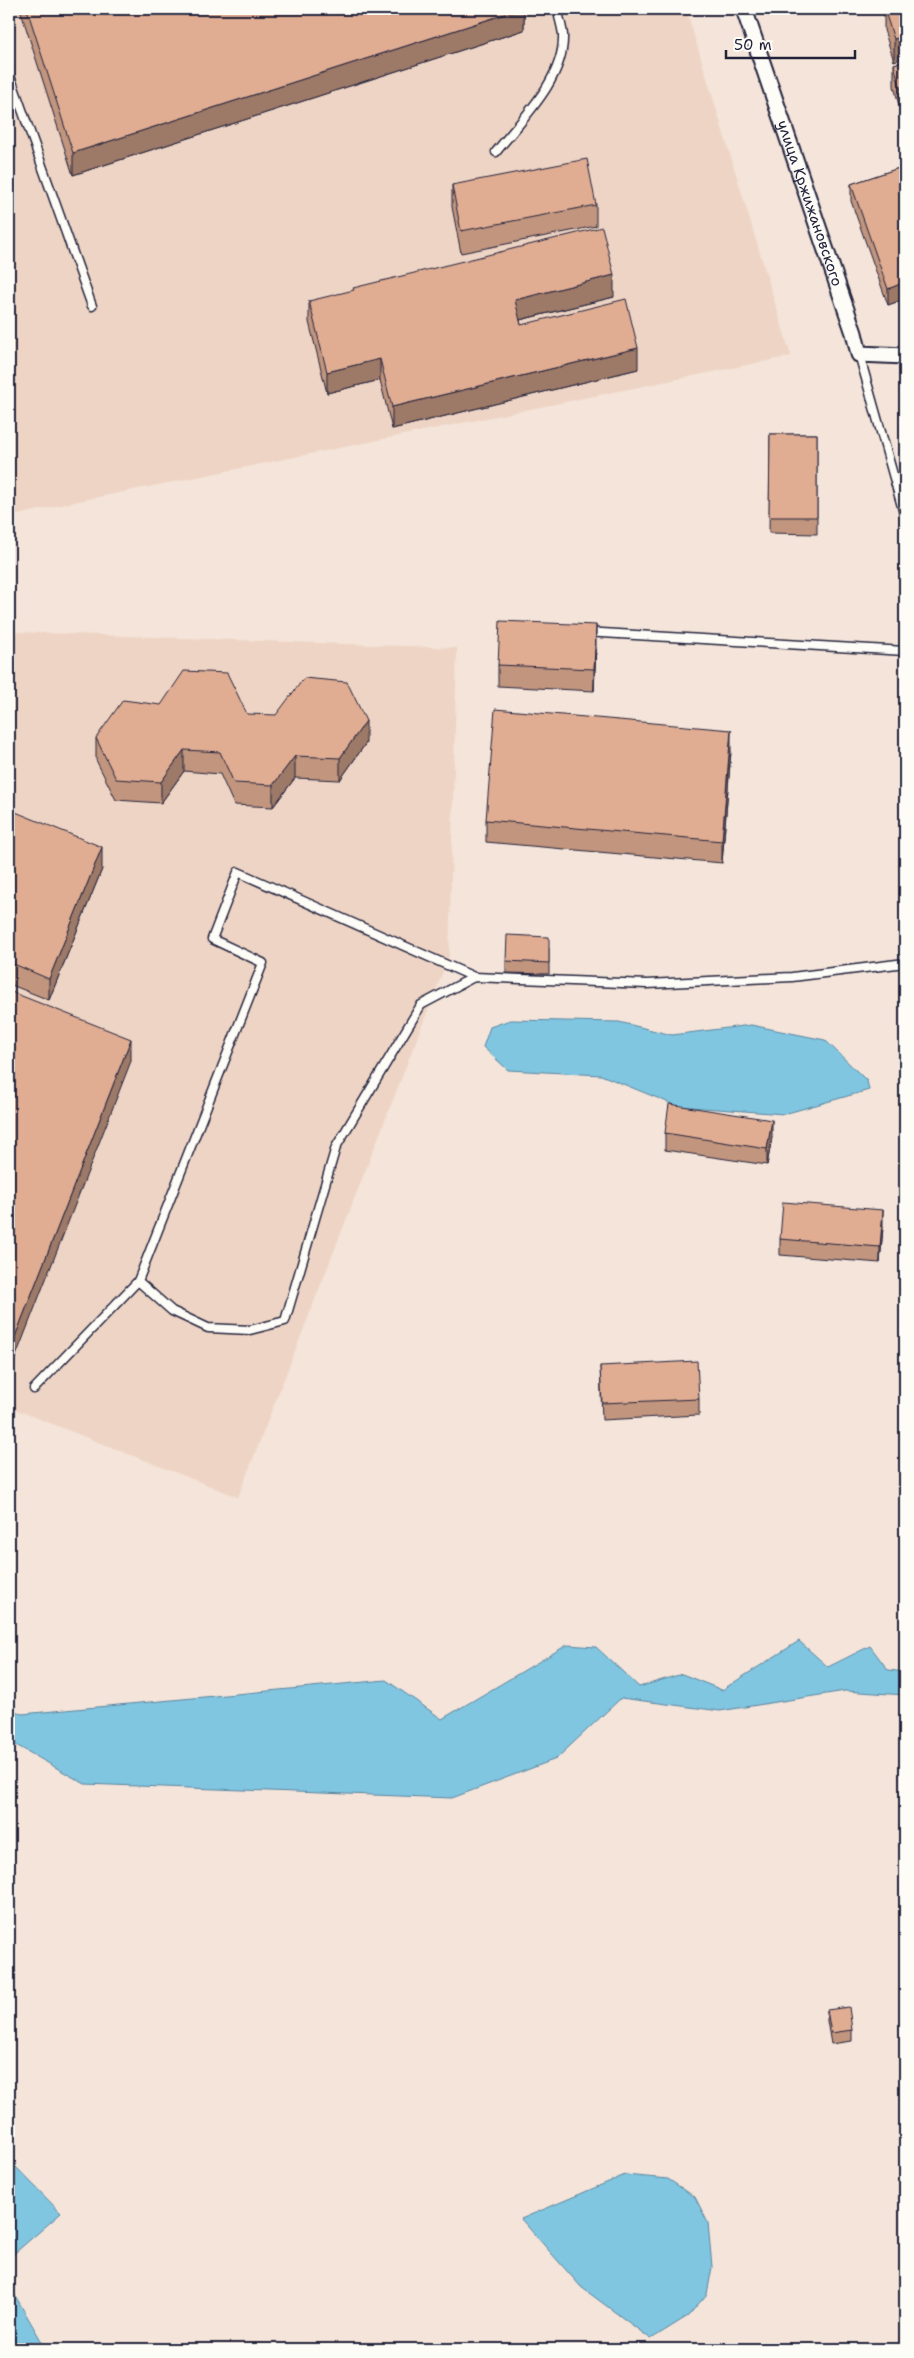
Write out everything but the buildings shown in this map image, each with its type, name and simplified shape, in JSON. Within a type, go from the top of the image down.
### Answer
[{"type":"street","name":"улица Кржижановского","points":[[744,9],[854,333],[859,354]]},
{"type":"street","points":[[859,354],[905,356]]},
{"type":"lane","points":[[496,152],[552,81],[559,60],[563,35],[557,9]]},
{"type":"lane","points":[[9,73],[92,306]]},
{"type":"lane","points":[[859,354],[905,516]]},
{"type":"lane","points":[[581,632],[905,651]]},
{"type":"lane","points":[[34,1389],[138,1281],[263,963],[212,939],[238,872],[474,977],[647,984],[792,977],[905,963]]},
{"type":"lane","points":[[138,1281],[172,1311],[208,1328],[250,1330],[286,1322],[336,1147],[421,1005],[474,977]]},
{"type":"shaded area","points":[[9,9],[686,9],[791,356],[74,502],[9,517]]},
{"type":"shaded area","points":[[16,632],[457,648],[449,956],[238,1497],[9,1407],[9,649]]},
{"type":"water","points":[[510,1020],[619,1022],[672,1035],[751,1025],[825,1040],[867,1081],[869,1090],[784,1114],[677,1106],[601,1075],[508,1070],[483,1047],[490,1027]]},
{"type":"water","points":[[799,1641],[828,1667],[870,1646],[888,1670],[905,1672],[905,1695],[845,1691],[720,1711],[621,1698],[556,1759],[452,1798],[85,1784],[9,1741],[9,1708],[22,1714],[386,1680],[442,1719],[567,1645],[596,1647],[639,1687],[682,1674],[722,1690]]},
{"type":"water","points":[[9,2160],[61,2213],[9,2258]]},
{"type":"water","points":[[625,2175],[668,2179],[695,2197],[708,2223],[712,2267],[707,2294],[688,2316],[651,2339],[581,2287],[521,2219]]},
{"type":"water","points":[[9,2285],[46,2349],[9,2349]]}]
